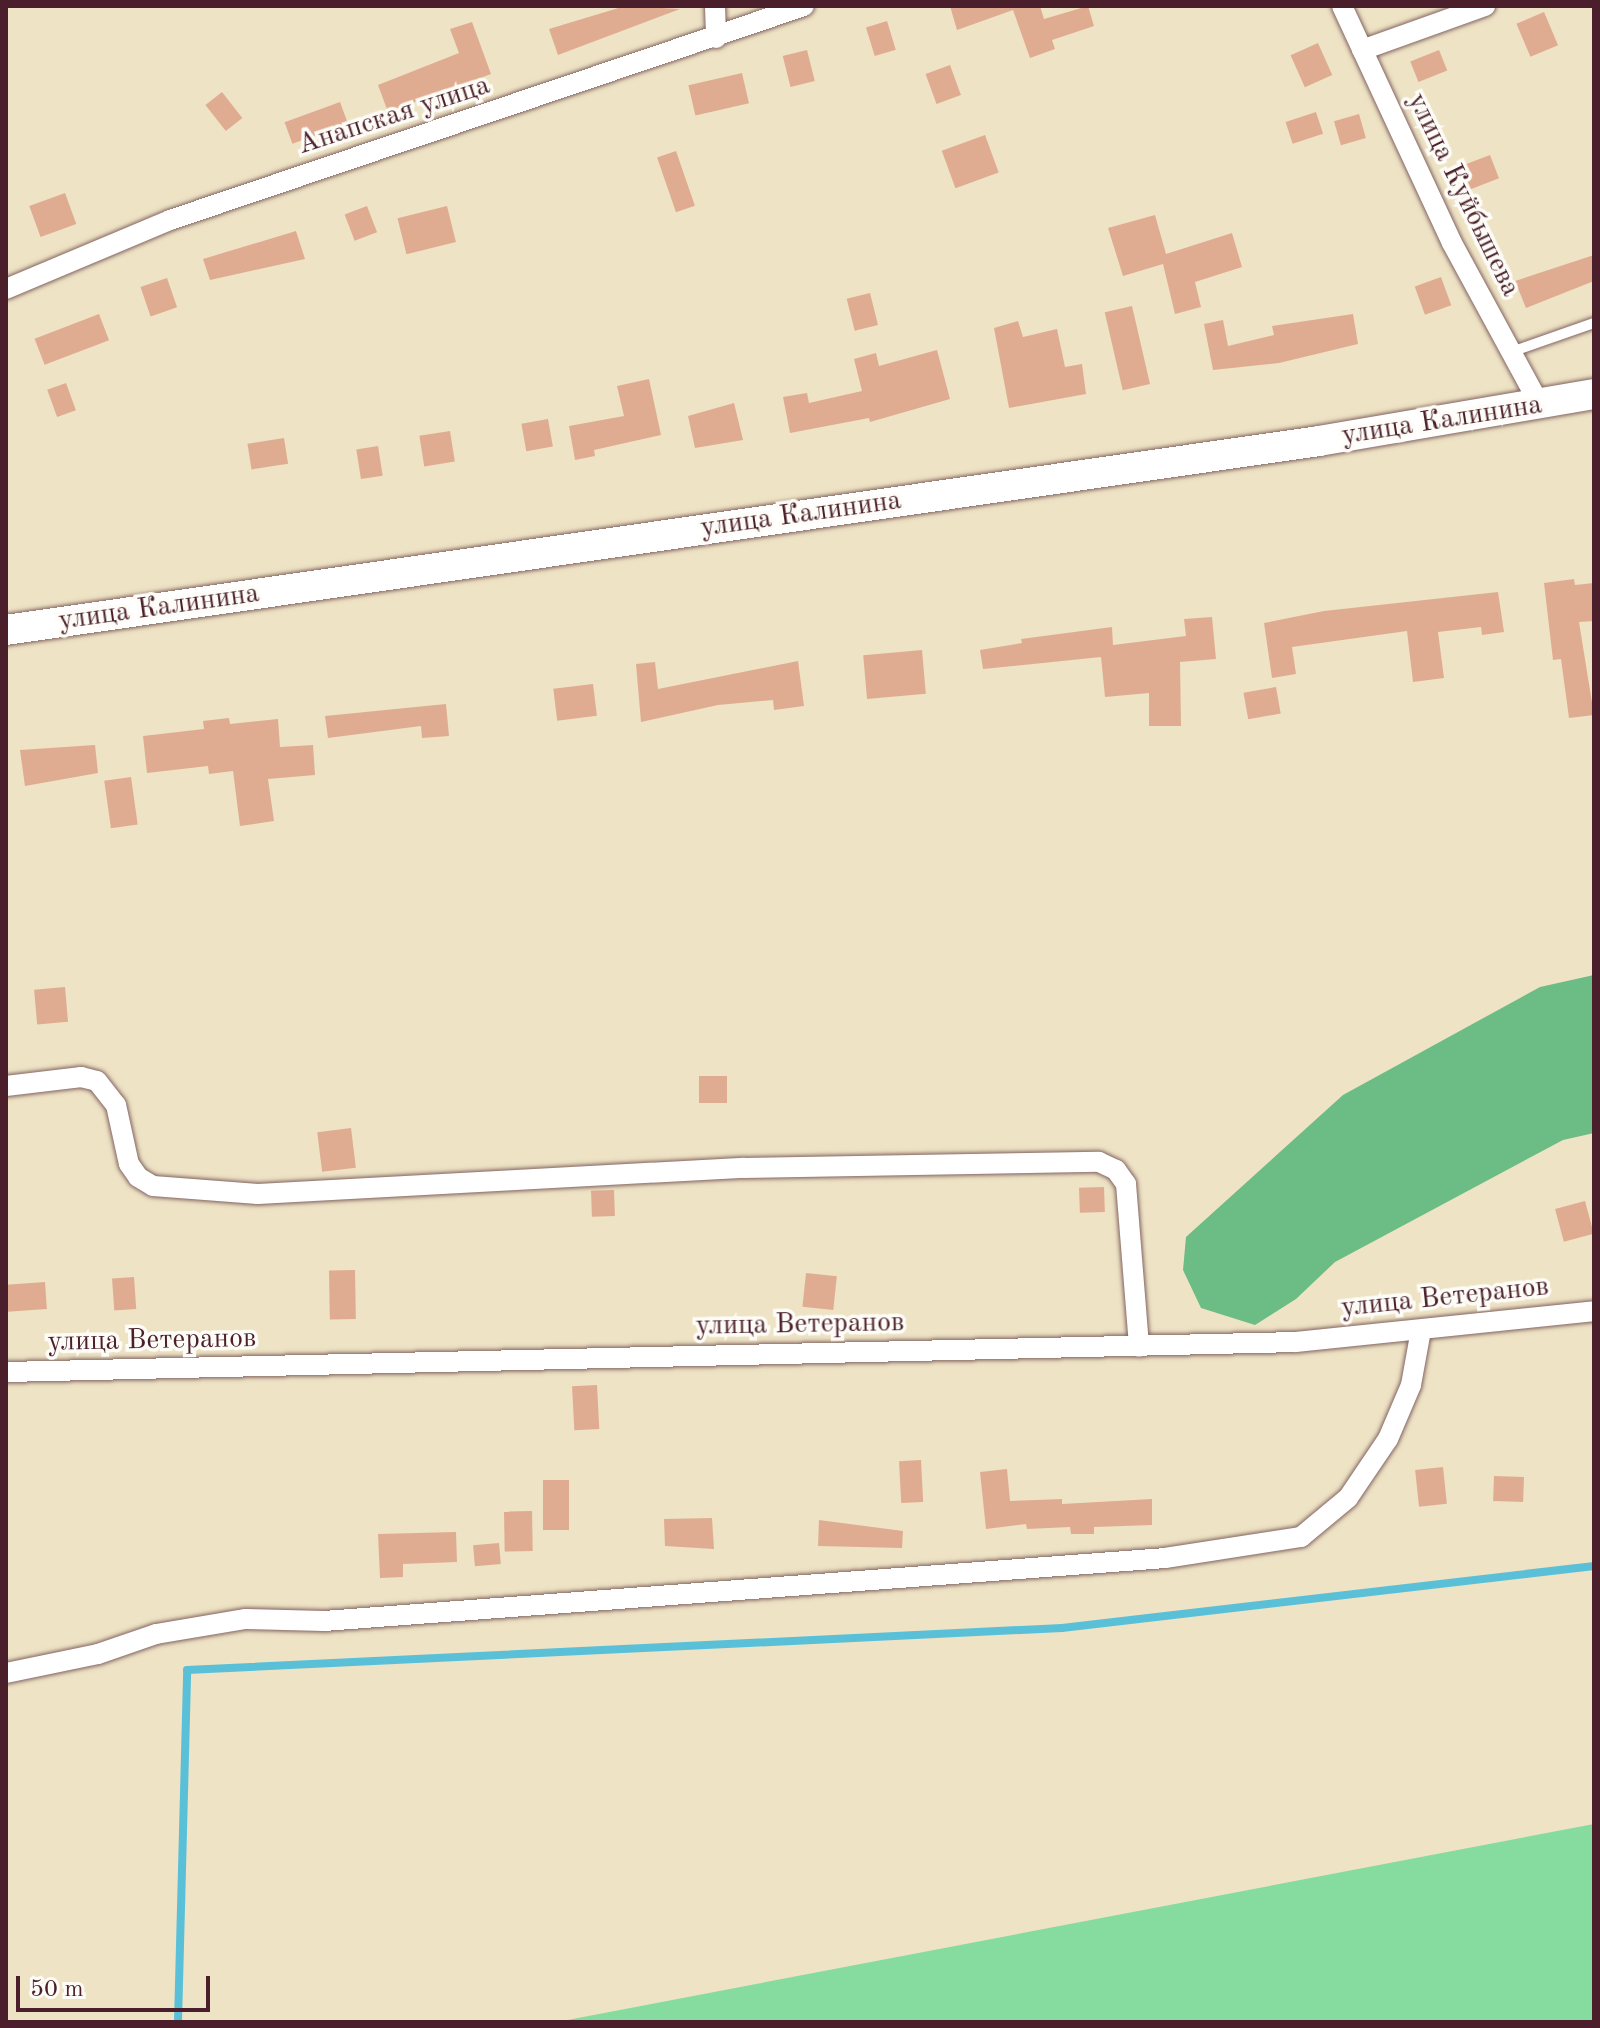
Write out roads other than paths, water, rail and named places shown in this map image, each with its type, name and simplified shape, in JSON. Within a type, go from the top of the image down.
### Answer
[{"type":"main road","name":"улица Калинина","points":[[6,630],[1540,405],[1594,394]]},
{"type":"street","points":[[715,6],[716,38]]},
{"type":"street","name":"Анапская улица","points":[[6,289],[170,220],[804,6]]},
{"type":"street","name":"улица Куйбышева","points":[[1342,6],[1452,243],[1514,351],[1540,405]]},
{"type":"street","points":[[1362,50],[1485,6]]},
{"type":"street","points":[[6,1086],[81,1077],[97,1081],[116,1105],[129,1164],[138,1177],[153,1186],[258,1194],[744,1168],[1099,1162],[1116,1170],[1126,1184],[1139,1346]]},
{"type":"street","name":"улица Ветеранов","points":[[6,1372],[1296,1342],[1594,1311]]},
{"type":"street","points":[[6,1673],[98,1654],[156,1634],[246,1619],[324,1621],[1165,1558],[1301,1537],[1348,1498],[1388,1439],[1411,1385],[1421,1330]]},
{"type":"lane","points":[[1514,351],[1594,323]]},
{"type":"waterway","points":[[178,2022],[187,1670],[1062,1628],[1594,1566]]}]
